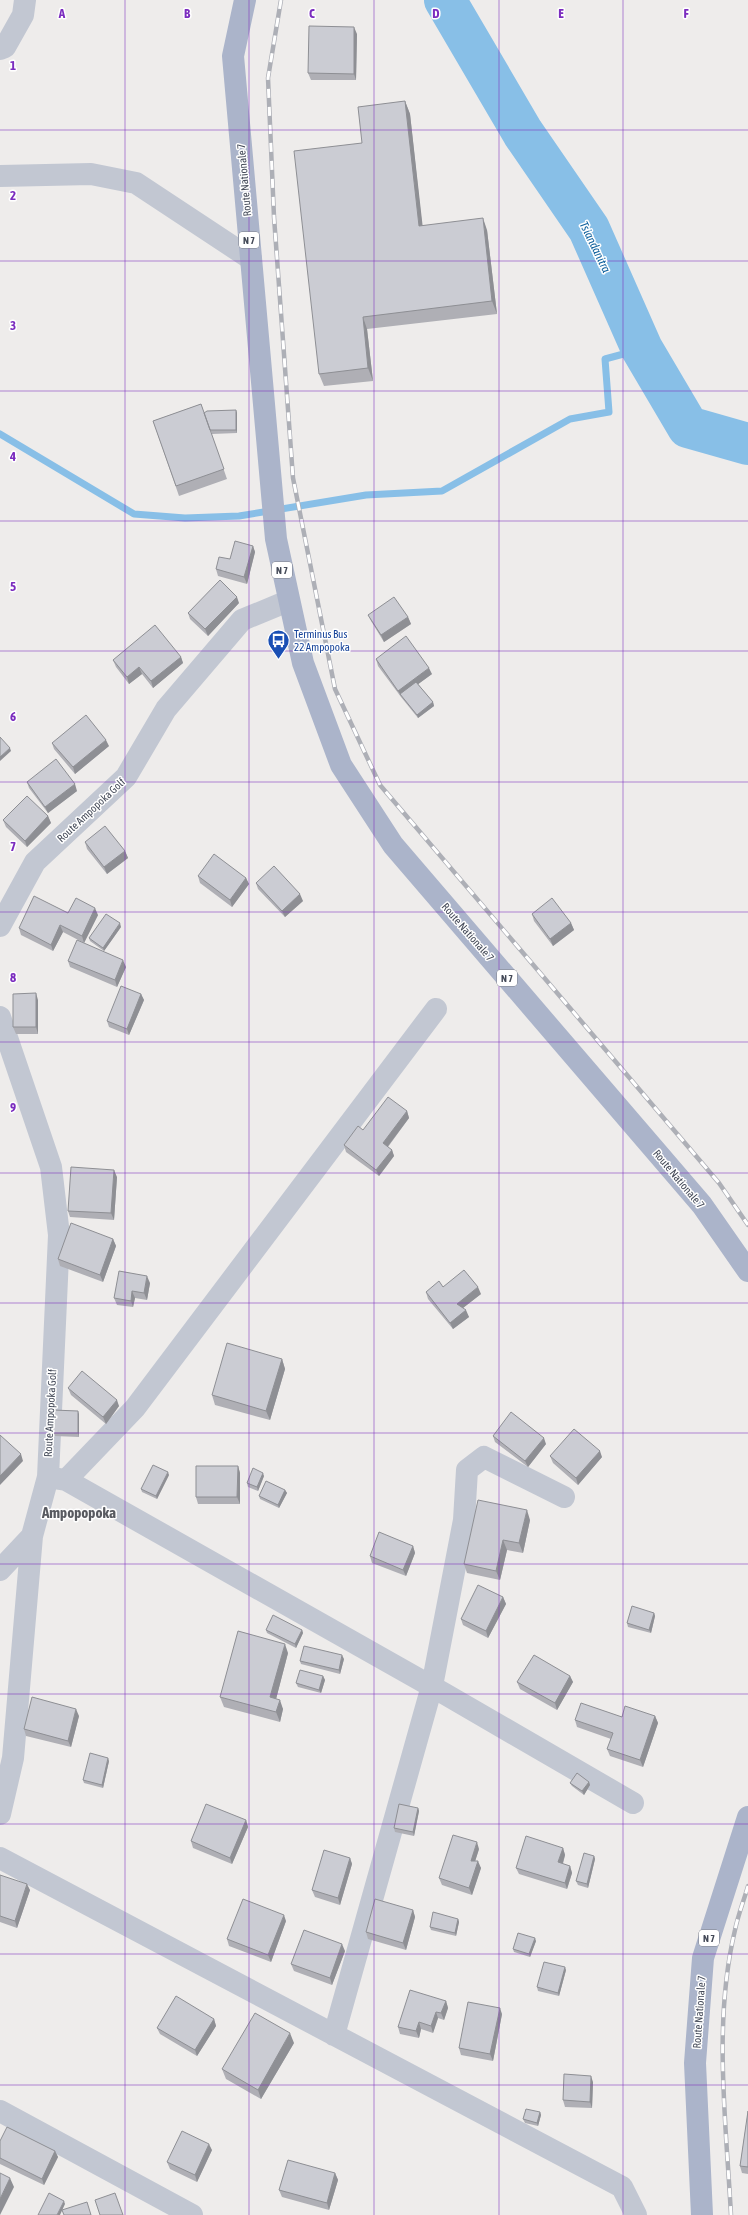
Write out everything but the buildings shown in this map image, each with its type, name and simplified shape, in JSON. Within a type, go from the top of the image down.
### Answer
[{"type":"main road","name":"Route Nationale 7","points":[[245,0],[233,56],[276,538],[288,601],[303,663],[342,765],[393,845],[702,1205],[748,1271]]},
{"type":"main road","name":"Route Nationale 7","points":[[702,2215],[695,2063],[703,1958],[748,1817]]},
{"type":"street","points":[[0,49],[5,46],[23,15],[25,0]]},
{"type":"street","points":[[0,176],[91,174],[136,183],[251,259]]},
{"type":"street","name":"Route Ampopoka Golf","points":[[0,926],[35,862],[126,777],[166,709],[242,620],[288,601]]},
{"type":"street","points":[[436,1009],[135,1408],[57,1478],[432,1686],[633,1803]]},
{"type":"street","name":"Route Ampopoka Golf","points":[[0,1017],[51,1167],[59,1235],[57,1478],[32,1536],[13,1758],[0,1814]]},
{"type":"street","points":[[334,2035],[432,1686],[464,1520],[467,1470],[484,1457],[564,1497]]},
{"type":"street","points":[[0,1570],[32,1536]]},
{"type":"street","points":[[0,1858],[622,2187],[636,2215]]},
{"type":"street","points":[[0,2111],[192,2215]]},
{"type":"waterway","name":"Tsiandanitra","points":[[445,0],[523,133],[589,229],[642,349],[688,427],[748,444]]},
{"type":"waterway","points":[[0,434],[134,514],[185,518],[239,516],[366,495],[442,491],[570,419],[609,412],[605,359],[642,349]]},
{"type":"railway","points":[[281,0],[268,78],[274,217],[293,478],[335,689],[380,785],[719,1183],[748,1225]]},
{"type":"railway","points":[[731,2215],[724,2108],[724,2000],[728,1965],[735,1930],[748,1886]]},
{"type":"place","name":"Terminus Bus 22 Ampopoka","points":[[279,660]]},
{"type":"district","name":"Ampopopoka","points":[[79,1513]]}]
